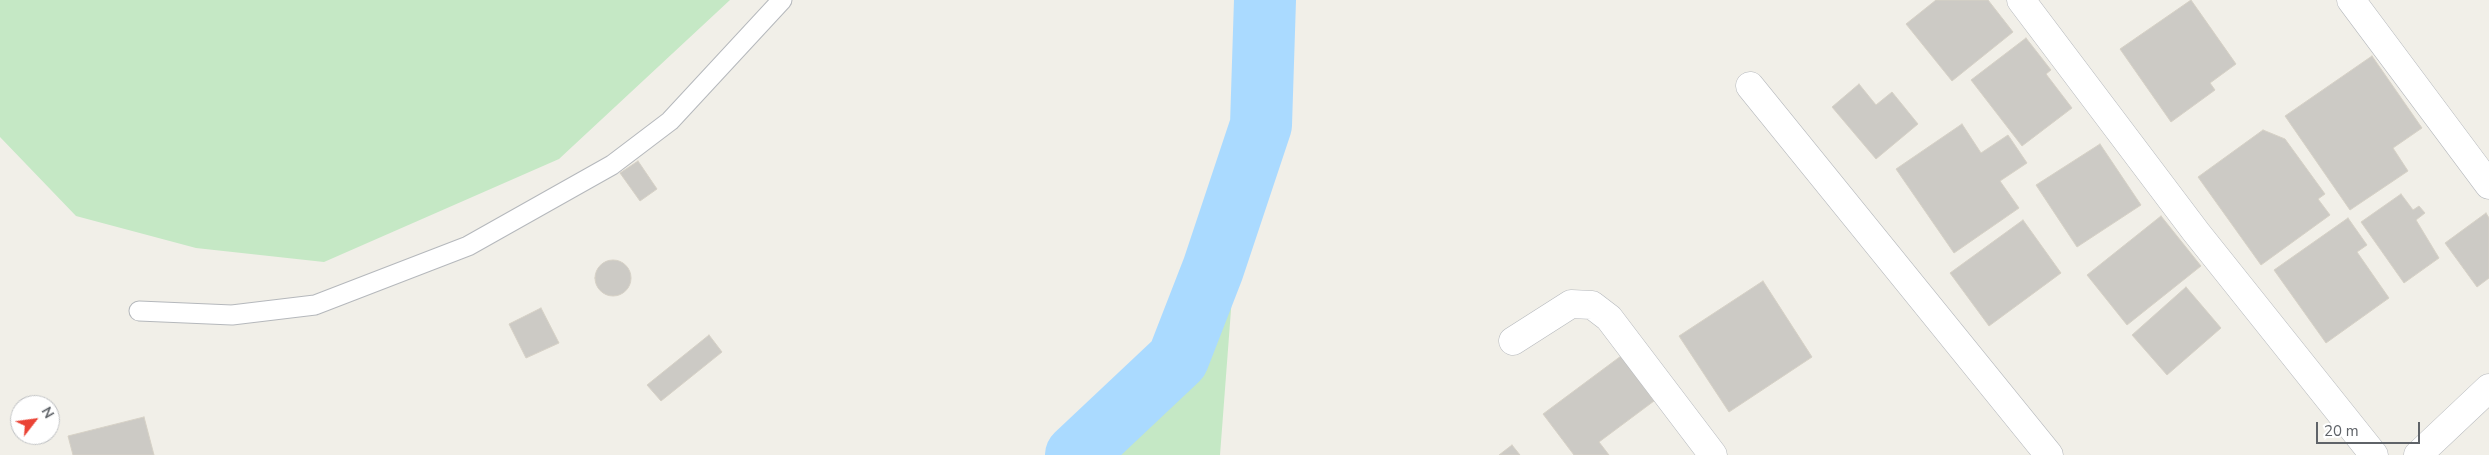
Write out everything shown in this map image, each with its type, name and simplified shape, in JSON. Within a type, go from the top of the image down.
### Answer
[{"type":"street","points":[[2021,0],[2196,232],[2374,455]]},
{"type":"street","points":[[2351,0],[2489,185]]},
{"type":"street","points":[[1750,86],[2049,455]]},
{"type":"street","points":[[1514,341],[1571,304],[1592,305],[1609,318],[1714,455]]},
{"type":"street","points":[[2418,455],[2489,388]]},
{"type":"lane","points":[[139,311],[232,315],[315,305],[468,246],[612,166],[670,121],[782,0]]},
{"type":"green space","points":[[0,0],[730,0],[559,159],[324,262],[196,248],[76,216],[0,137]]},
{"type":"green space","points":[[1235,257],[1220,455],[1047,455],[1092,421]]},
{"type":"building","points":[[1936,0],[1988,0],[2013,32],[1952,81],[1906,24]]},
{"type":"building","points":[[2191,0],[2236,64],[2210,83],[2215,90],[2171,122],[2120,49]]},
{"type":"building","points":[[2026,38],[2051,70],[2046,74],[2072,108],[2022,146],[1971,80]]},
{"type":"building","points":[[2372,56],[2422,128],[2393,148],[2408,171],[2350,210],[2285,116]]},
{"type":"building","points":[[1859,84],[1876,105],[1892,92],[1918,124],[1876,159],[1832,107]]},
{"type":"building","points":[[1962,124],[1981,153],[2008,135],[2027,163],[2000,181],[2019,208],[1954,253],[1896,169]]},
{"type":"building","points":[[2263,130],[2285,139],[2325,194],[2318,199],[2330,215],[2261,265],[2198,177]]},
{"type":"building","points":[[2100,144],[2141,205],[2077,247],[2036,185]]},
{"type":"building","points":[[638,161],[657,189],[640,201],[620,173]]},
{"type":"building","points":[[2401,194],[2413,210],[2419,206],[2425,213],[2416,220],[2439,258],[2404,283],[2361,222]]},
{"type":"building","points":[[2486,213],[2489,218],[2489,278],[2477,287],[2445,243]]},
{"type":"building","points":[[2161,216],[2201,266],[2127,325],[2087,275]]},
{"type":"building","points":[[2348,218],[2367,245],[2357,252],[2389,298],[2326,343],[2274,270]]},
{"type":"building","points":[[2023,220],[2061,273],[1989,326],[1950,273]]},
{"type":"building","points":[[613,260],[626,265],[631,278],[626,291],[613,296],[600,291],[595,278],[600,265]]},
{"type":"building","points":[[1763,281],[1812,357],[1729,412],[1679,336]]},
{"type":"building","points":[[2186,287],[2221,328],[2167,375],[2132,335]]},
{"type":"building","points":[[541,308],[559,343],[526,358],[509,324]]},
{"type":"building","points":[[709,335],[722,352],[661,401],[647,385]]},
{"type":"building","points":[[1621,356],[1654,401],[1599,442],[1609,455],[1574,455],[1543,414]]},
{"type":"building","points":[[144,417],[154,455],[73,455],[68,436]]},
{"type":"building","points":[[1512,445],[1520,455],[1499,455]]},
{"type":"waterway","points":[[1076,455],[1178,359],[1213,269],[1261,125],[1265,0]]}]
